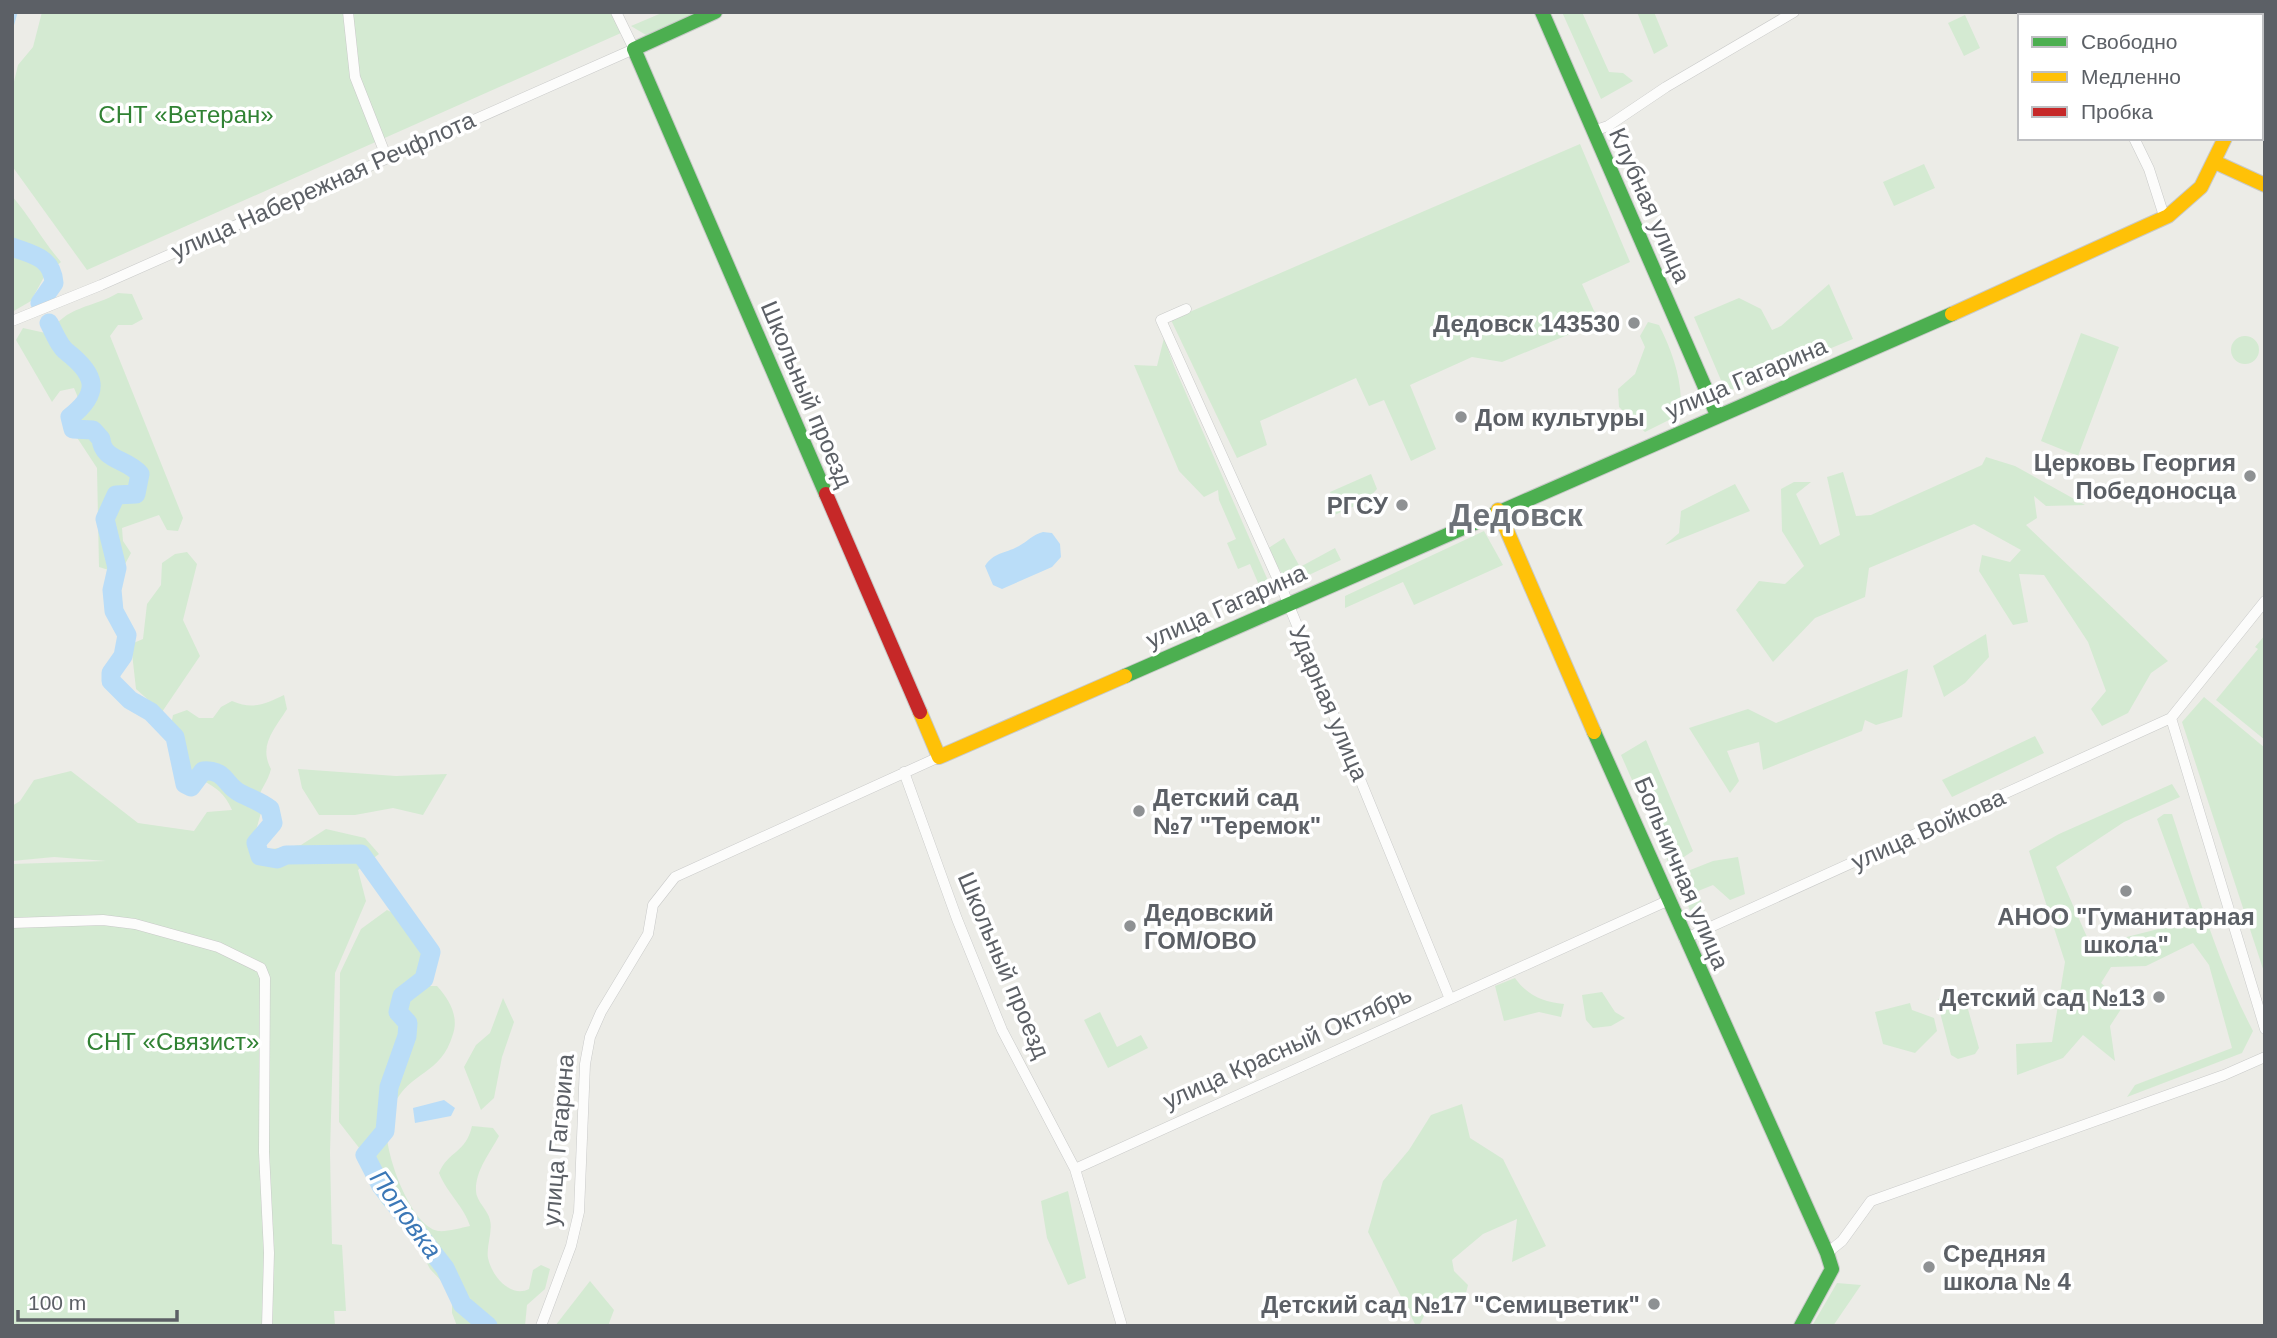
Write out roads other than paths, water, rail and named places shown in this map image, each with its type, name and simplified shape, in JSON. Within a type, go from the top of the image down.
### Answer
[{"type":"street","points":[[348,12],[355,77],[386,156]]},
{"type":"street","points":[[616,12],[634,48],[715,12]]},
{"type":"street","name":"Клубная улица","points":[[1542,12],[1717,415]]},
{"type":"street","points":[[1593,131],[1608,126],[1666,87],[1794,12]]},
{"type":"street","name":"улица Набережная Речфлота","points":[[12,321],[101,285],[634,48]]},
{"type":"street","name":"Школьный проезд","points":[[634,48],[939,757]]},
{"type":"street","points":[[2135,140],[2149,169],[2165,219]]},
{"type":"street","name":"улица Гагарина","points":[[541,1326],[571,1246],[579,1212],[585,1064],[590,1037],[601,1012],[648,934],[653,905],[675,877],[904,772],[2165,219],[2182,210],[2202,188],[2217,163],[2224,140]]},
{"type":"street","points":[[2217,163],[2265,185]]},
{"type":"street","name":"Ударная улица","points":[[1186,309],[1161,320],[1289,603],[1450,999]]},
{"type":"street","name":"Больничная улица","points":[[1498,510],[1667,901],[1827,1253]]},
{"type":"street","name":"улица Войкова","points":[[1684,939],[2171,718],[2265,601]]},
{"type":"street","points":[[2171,718],[2265,1029]]},
{"type":"street","name":"Школьный проезд","points":[[904,772],[957,919],[1002,1030],[1075,1169]]},
{"type":"street","name":"улица Красный Октябрь","points":[[1075,1169],[1667,901]]},
{"type":"street","points":[[12,923],[103,920],[135,924],[219,947],[261,968],[265,978],[264,1152],[269,1253],[267,1326]]},
{"type":"street","points":[[1801,1326],[1832,1269],[1827,1253],[1842,1241],[1871,1201],[2212,1079],[2265,1057]]},
{"type":"street","points":[[1075,1169],[1122,1326]]},
{"type":"water","points":[[1043,532],[1052,533],[1060,544],[1061,557],[1052,567],[1002,589],[993,585],[985,566],[988,561]]},
{"type":"water","points":[[444,1100],[455,1108],[451,1116],[415,1123],[413,1108]]},
{"type":"waterway","points":[[12,26],[16,12]]},
{"type":"waterway","name":"Поповка","points":[[12,247],[40,258],[50,268],[54,283],[40,303]]},
{"type":"waterway","name":"Поповка","points":[[49,323],[62,346],[84,368],[91,383],[87,399],[70,417],[73,429],[93,430],[101,439],[106,452],[140,474],[136,494],[116,495],[105,519],[117,568],[112,590],[114,611],[127,635],[123,656],[111,673],[111,681],[130,700],[151,712],[175,737],[185,784],[191,787],[203,771],[211,771],[221,775],[235,790],[270,809],[273,823],[256,843],[260,856],[277,859],[286,855],[361,854],[431,952],[424,979],[402,996],[398,1012],[408,1023],[407,1036],[389,1087],[385,1131],[365,1155],[381,1186],[445,1268],[462,1304],[488,1326]]},
{"type":"place","name":"Дедовск 143530","points":[[1634,323]]},
{"type":"place","name":"Дом культуры","points":[[1461,417]]},
{"type":"place","name":"Церковь Георгия Победоносца","points":[[2250,476]]},
{"type":"place","name":"РГСУ","points":[[1402,505]]},
{"type":"place","name":"Детский сад №7 \"Теремок\"","points":[[1139,811]]},
{"type":"place","name":"АНОО \"Гуманитарная школа\"","points":[[2126,891]]},
{"type":"place","name":"Дедовский ГОМ/ОВО","points":[[1130,926]]},
{"type":"place","name":"Детский сад №13","points":[[2159,997]]},
{"type":"place","name":"Средняя школа № 4","points":[[1929,1267]]},
{"type":"place","name":"Детский сад №17 \"Семицветик\"","points":[[1654,1304]]},
{"type":"district","name":"Дедовск","points":[[1516,515]]},
{"type":"park label","name":"СНТ «Ветеран»","points":[[186,114]]},
{"type":"park label","name":"СНТ «Связист»","points":[[173,1041]]}]
